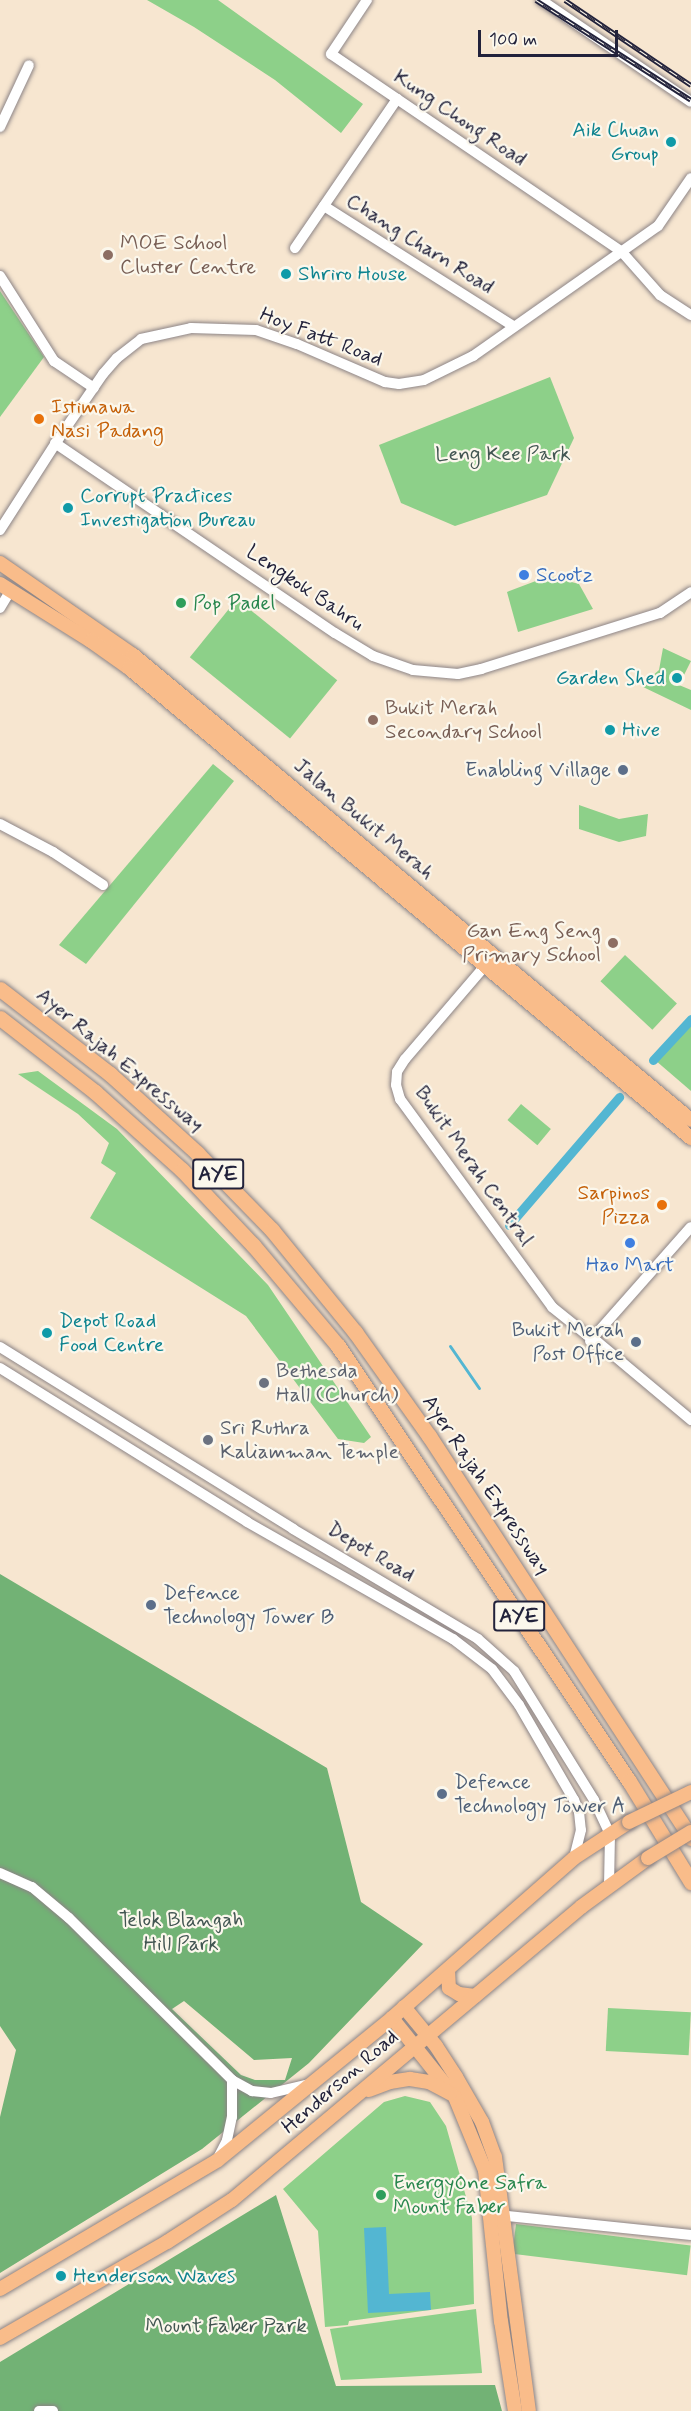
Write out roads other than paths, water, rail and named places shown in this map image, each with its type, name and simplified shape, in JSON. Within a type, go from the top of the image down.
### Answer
[{"type":"highway","name":"Ayer Rajah Expressway","points":[[0,989],[110,1074],[197,1153],[272,1230],[340,1313],[429,1436],[691,1838]]},
{"type":"highway","name":"Ayer Rajah Expressway","points":[[0,1018],[94,1092],[182,1170],[254,1245],[338,1346],[629,1781],[691,1882]]},
{"type":"main road","name":"Jalan Bukit Merah","points":[[0,563],[133,655],[490,961],[691,1138]]},
{"type":"main road","name":"Jalan Bukit Merah","points":[[5,587],[91,641],[129,668],[490,961],[691,1120]]},
{"type":"main road","name":"Henderson Road","points":[[0,2289],[218,2160],[392,2018],[574,1858],[629,1822],[691,1791]]},
{"type":"main road","name":"Henderson Road","points":[[0,2338],[167,2242],[232,2200],[414,2044],[609,1884],[648,1857],[691,1832]]},
{"type":"main road","points":[[448,1970],[449,1988],[459,1994],[475,1996]]},
{"type":"main road","points":[[404,2007],[427,2034],[482,2122],[495,2157],[501,2321],[515,2411]]},
{"type":"main road","points":[[392,2018],[455,2097],[485,2170],[498,2215],[529,2411]]},
{"type":"main road","points":[[358,2094],[390,2082],[410,2079],[429,2082],[455,2097]]},
{"type":"street","name":"Kung Chong Road","points":[[367,0],[331,54],[621,251]]},
{"type":"street","points":[[541,0],[691,102]]},
{"type":"street","points":[[0,127],[29,65]]},
{"type":"street","name":"Chang Charn Road","points":[[397,99],[324,206],[513,326]]},
{"type":"street","name":"Hoy Fatt Road","points":[[0,530],[55,443],[117,358],[150,335],[173,330],[208,327],[256,330],[297,344],[367,376],[399,384],[424,380],[447,371],[473,356],[661,223],[691,178]]},
{"type":"street","points":[[294,249],[324,206]]},
{"type":"street","points":[[621,251],[660,295],[691,315]]},
{"type":"street","points":[[0,276],[54,361],[94,388]]},
{"type":"street","name":"Lengkok Bahru","points":[[55,443],[335,633],[391,664],[413,670],[458,674],[560,646],[660,613],[691,592]]},
{"type":"street","points":[[0,608],[5,587]]},
{"type":"street","name":"Lengkok Bahru","points":[[560,646],[570,647],[661,617],[691,598]]},
{"type":"street","points":[[0,824],[53,852],[103,885]]},
{"type":"street","name":"Bukit Merah Central","points":[[490,961],[405,1059],[397,1072],[396,1084],[400,1099],[540,1292],[562,1316],[691,1420]]},
{"type":"street","points":[[592,1340],[691,1227]]},
{"type":"street","points":[[592,1340],[691,1233]]},
{"type":"street","name":"Bukit Merah Central","points":[[592,1340],[691,1428]]},
{"type":"street","name":"Depot Road","points":[[0,1347],[293,1529],[478,1639],[514,1671],[583,1781],[610,1834],[609,1884]]},
{"type":"street","name":"Depot Road","points":[[0,1368],[247,1522],[453,1639],[492,1669],[519,1705],[574,1800],[579,1812],[581,1830],[574,1858]]},
{"type":"street","points":[[0,1873],[32,1887],[69,1918],[232,2080],[252,2091],[271,2093],[311,2084]]},
{"type":"street","points":[[218,2160],[227,2140],[232,2116],[232,2080]]},
{"type":"street","points":[[498,2215],[691,2235]]},
{"type":"street","points":[[39,2411],[53,2411]]},
{"type":"water","points":[[386,2227],[389,2294],[430,2292],[431,2310],[368,2313],[364,2228]]},
{"type":"waterway","points":[[653,1060],[691,1019]]},
{"type":"waterway","points":[[509,1225],[619,1097]]},
{"type":"waterway","points":[[450,1346],[479,1388]]},
{"type":"railway","points":[[536,0],[691,100]]},
{"type":"railway","points":[[565,0],[691,85]]},
{"type":"place","name":"Aik Chuan Group","points":[[671,142]]},
{"type":"place","name":"MOE School Cluster Centre","points":[[108,255]]},
{"type":"place","name":"Shriro House","points":[[286,274]]},
{"type":"place","name":"Istimawa Nasi Padang","points":[[39,419]]},
{"type":"place","name":"Corrupt Practices Investigation Bureau","points":[[68,508]]},
{"type":"place","name":"Scootz","points":[[524,575]]},
{"type":"place","name":"Pop Padel","points":[[181,603]]},
{"type":"place","name":"Garden Shed","points":[[677,678]]},
{"type":"place","name":"Bukit Merah Secondary School","points":[[373,720]]},
{"type":"place","name":"Hive","points":[[610,730]]},
{"type":"place","name":"Enabling Village","points":[[623,770]]},
{"type":"place","name":"Gan Eng Seng Primary School","points":[[613,943]]},
{"type":"place","name":"Sarpinos Pizza","points":[[662,1205]]},
{"type":"place","name":"Hao Mart","points":[[630,1243]]},
{"type":"place","name":"Depot Road Food Centre","points":[[47,1333]]},
{"type":"place","name":"Bukit Merah Post Office","points":[[636,1342]]},
{"type":"place","name":"Bethesda Hall (Church)","points":[[264,1383]]},
{"type":"place","name":"Sri Ruthra Kaliamman Temple","points":[[208,1440]]},
{"type":"place","name":"Defence Technology Tower B","points":[[151,1605]]},
{"type":"place","name":"Defence Technology Tower A","points":[[442,1794]]},
{"type":"place","name":"EnergyOne Safra Mount Faber","points":[[381,2195]]},
{"type":"place","name":"Henderson Waves","points":[[61,2276]]},
{"type":"park label","name":"Leng Kee Park","points":[[503,454]]},
{"type":"park label","name":"Telok Blangah Hill Park","points":[[181,1932]]},
{"type":"park label","name":"Mount Faber Park","points":[[226,2326]]}]
